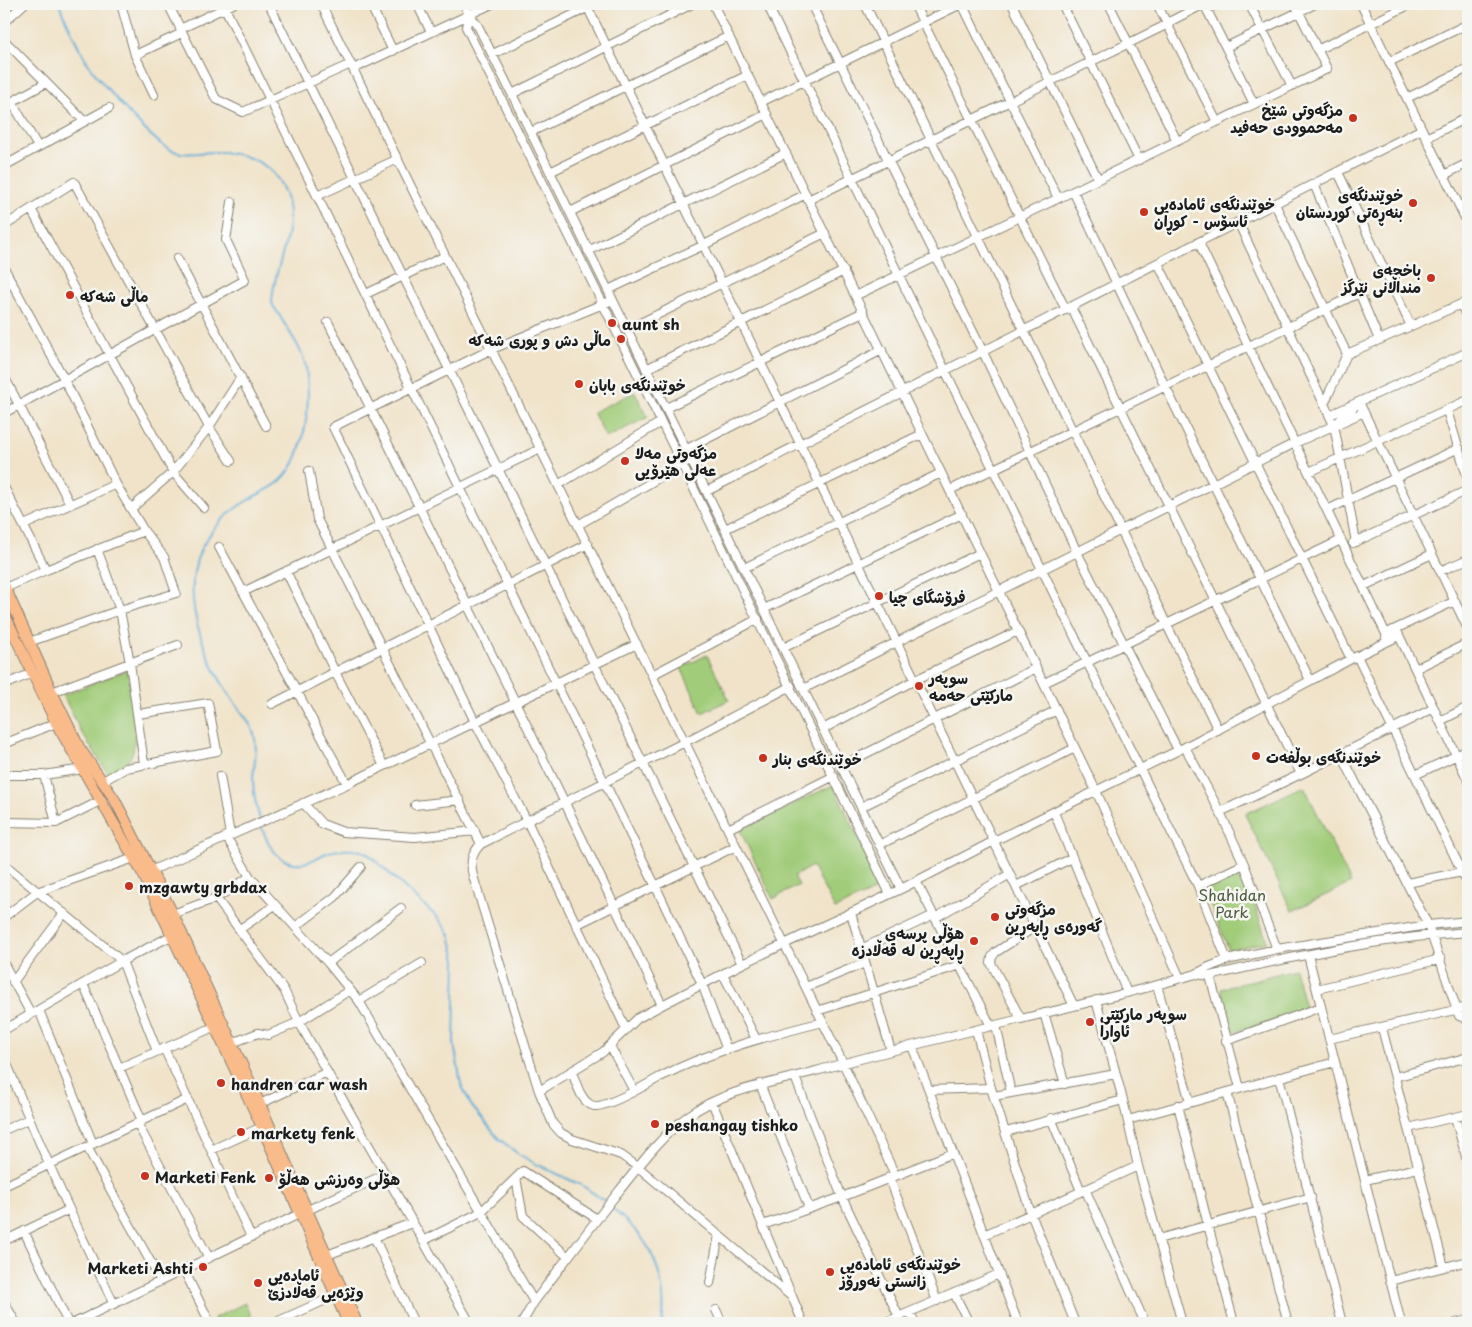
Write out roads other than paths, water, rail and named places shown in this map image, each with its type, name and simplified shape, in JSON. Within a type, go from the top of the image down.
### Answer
[{"type":"main road","points":[[4,586],[52,692],[80,747],[115,800],[148,872],[172,935],[214,1026],[303,1212],[339,1293],[357,1323]]},
{"type":"main road","points":[[4,613],[7,628],[32,673],[56,723],[134,858],[148,872],[173,914],[260,1104],[303,1212],[327,1255],[348,1323]]},
{"type":"street","points":[[4,22],[24,4]]},
{"type":"street","points":[[121,4],[135,56],[154,95]]},
{"type":"street","points":[[168,4],[216,99],[243,112],[393,50],[492,4]]},
{"type":"street","points":[[135,56],[224,6],[233,4]]},
{"type":"street","points":[[269,4],[742,964]]},
{"type":"street","points":[[321,4],[843,1063],[892,1176],[937,1301]]},
{"type":"street","points":[[370,4],[393,50]]},
{"type":"street","points":[[417,4],[431,32]]},
{"type":"street","points":[[464,4],[493,54],[901,889]]},
{"type":"street","points":[[512,94],[692,4]]},
{"type":"street","points":[[766,4],[1139,769],[1198,886],[1227,960]]},
{"type":"street","points":[[811,4],[983,352],[1123,645],[1181,749],[1220,812],[1244,864],[1277,949]]},
{"type":"street","points":[[865,4],[1218,730]]},
{"type":"street","points":[[914,4],[1020,217],[1121,408],[1302,774]]},
{"type":"street","points":[[761,102],[961,4],[1058,198]]},
{"type":"street","points":[[1012,4],[1098,179]]},
{"type":"street","points":[[1062,4],[1139,160]]},
{"type":"street","points":[[1109,4],[1178,141]]},
{"type":"street","points":[[1157,4],[1217,122]]},
{"type":"street","points":[[608,290],[888,161],[1205,6],[1218,4]]},
{"type":"street","points":[[1249,4],[1292,86]]},
{"type":"street","points":[[856,296],[1327,70],[1295,4]]},
{"type":"street","points":[[1226,47],[1315,4]]},
{"type":"street","points":[[1361,4],[1444,175],[1465,211],[1468,224]]},
{"type":"street","points":[[1317,50],[1411,4]]},
{"type":"street","points":[[493,54],[590,5],[626,86],[1074,1006]]},
{"type":"street","points":[[717,5],[729,36],[1096,791],[1180,978]]},
{"type":"street","points":[[224,6],[655,886],[702,984],[727,1050]]},
{"type":"street","points":[[1205,6],[1254,104]]},
{"type":"street","points":[[469,14],[466,27],[604,304],[890,894]]},
{"type":"street","points":[[1389,62],[1468,24]]},
{"type":"street","points":[[531,132],[729,36]]},
{"type":"street","points":[[4,40],[84,120]]},
{"type":"street","points":[[1407,98],[1468,68]]},
{"type":"street","points":[[550,172],[748,75]]},
{"type":"street","points":[[4,106],[46,83]]},
{"type":"street","points":[[12,102],[38,147]]},
{"type":"street","points":[[4,166],[84,120],[110,108]]},
{"type":"street","points":[[570,212],[768,114]]},
{"type":"street","points":[[1426,138],[1468,117]]},
{"type":"street","points":[[707,492],[1422,129]]},
{"type":"street","points":[[588,250],[786,153]]},
{"type":"street","points":[[317,196],[398,159]]},
{"type":"street","points":[[1444,175],[1468,163]]},
{"type":"street","points":[[1338,172],[1411,326]]},
{"type":"street","points":[[4,226],[74,182],[209,427],[231,461]]},
{"type":"street","points":[[1314,184],[1379,340]]},
{"type":"street","points":[[1074,191],[1165,386],[1310,680]]},
{"type":"street","points":[[4,413],[245,280],[226,240],[232,202]]},
{"type":"street","points":[[1276,204],[1347,354]]},
{"type":"street","points":[[31,209],[173,472],[204,508]]},
{"type":"street","points":[[1238,222],[1334,425],[1356,542]]},
{"type":"street","points":[[628,329],[825,233]]},
{"type":"street","points":[[1198,242],[1387,635]]},
{"type":"street","points":[[366,294],[445,256]]},
{"type":"street","points":[[177,258],[266,426]]},
{"type":"street","points":[[1158,263],[1302,559],[1392,729],[1466,877],[1407,883]]},
{"type":"street","points":[[4,268],[64,379],[116,484],[144,531],[164,557],[176,594],[120,610],[29,642]]},
{"type":"street","points":[[646,369],[844,272]]},
{"type":"street","points":[[950,490],[1359,293]]},
{"type":"street","points":[[613,300],[492,350],[334,427],[475,722],[527,821],[626,1028]]},
{"type":"street","points":[[1324,404],[1347,354],[1465,303],[1468,319]]},
{"type":"street","points":[[666,408],[863,312]]},
{"type":"street","points":[[328,322],[372,408],[662,1005]]},
{"type":"street","points":[[677,454],[882,350]]},
{"type":"street","points":[[1330,415],[1468,352]]},
{"type":"street","points":[[4,376],[70,504]]},
{"type":"street","points":[[132,508],[173,472],[209,427],[241,378]]},
{"type":"street","points":[[1309,472],[1468,400]]},
{"type":"street","points":[[1334,425],[1359,402]]},
{"type":"street","points":[[1359,402],[1440,571],[1466,618],[1468,629]]},
{"type":"street","points":[[1447,410],[1468,479]]},
{"type":"street","points":[[1330,415],[1364,412]]},
{"type":"street","points":[[803,689],[1295,443],[1364,412]]},
{"type":"street","points":[[558,485],[661,422]]},
{"type":"street","points":[[725,529],[820,485],[922,434]]},
{"type":"street","points":[[1327,510],[1459,448]]},
{"type":"street","points":[[244,592],[540,449]]},
{"type":"street","points":[[578,525],[691,460]]},
{"type":"street","points":[[309,471],[317,519],[481,844]]},
{"type":"street","points":[[744,568],[942,473]]},
{"type":"street","points":[[24,525],[116,484]]},
{"type":"street","points":[[4,487],[46,570]]},
{"type":"street","points":[[1044,683],[1302,559],[1343,544],[1356,542],[1468,490]]},
{"type":"street","points":[[707,515],[716,510]]},
{"type":"street","points":[[764,609],[962,514]]},
{"type":"street","points":[[4,586],[144,531]]},
{"type":"street","points":[[272,704],[588,544]]},
{"type":"street","points":[[219,547],[347,784]]},
{"type":"street","points":[[97,549],[120,610],[138,714],[144,764]]},
{"type":"street","points":[[783,648],[980,553]]},
{"type":"street","points":[[1364,586],[1432,554]]},
{"type":"street","points":[[1440,571],[1468,560]]},
{"type":"street","points":[[286,571],[335,672],[384,766]]},
{"type":"street","points":[[539,1091],[572,1072],[610,1046],[638,1018],[662,1005],[742,964],[901,889],[1181,749],[1377,646],[1455,601]]},
{"type":"street","points":[[652,675],[758,619]]},
{"type":"street","points":[[822,729],[915,680],[1018,631]]},
{"type":"street","points":[[1377,646],[1387,635],[1397,633]]},
{"type":"street","points":[[1397,633],[1468,780]]},
{"type":"street","points":[[1415,669],[1468,643]]},
{"type":"street","points":[[148,872],[347,784],[636,644]]},
{"type":"street","points":[[52,692],[178,645]]},
{"type":"street","points":[[841,766],[1036,668]]},
{"type":"street","points":[[4,685],[32,673]]},
{"type":"street","points":[[790,686],[685,742],[481,844],[471,859],[472,876],[539,1091],[553,1124],[561,1133],[577,1141],[621,1155],[638,1167],[792,1297]]},
{"type":"street","points":[[103,781],[126,768],[217,751],[208,703],[138,714]]},
{"type":"street","points":[[1440,721],[1468,707]]},
{"type":"street","points":[[1220,812],[1302,774],[1434,708]]},
{"type":"street","points":[[861,807],[1057,710]]},
{"type":"street","points":[[4,744],[56,723]]},
{"type":"street","points":[[879,845],[1075,748]]},
{"type":"street","points":[[1415,774],[1468,750]]},
{"type":"street","points":[[1342,754],[1428,925],[1459,1016],[1468,1019]]},
{"type":"street","points":[[4,775],[44,775],[83,769]]},
{"type":"street","points":[[44,775],[56,823]]},
{"type":"street","points":[[220,776],[228,836],[250,877],[328,963],[359,1001],[534,1302]]},
{"type":"street","points":[[728,829],[834,776]]},
{"type":"street","points":[[4,822],[56,823],[102,800]]},
{"type":"street","points":[[415,805],[460,800]]},
{"type":"street","points":[[303,802],[322,824],[343,832],[415,837],[475,832]]},
{"type":"street","points":[[1054,812],[1128,993]]},
{"type":"street","points":[[576,925],[736,846]]},
{"type":"street","points":[[4,917],[37,892],[134,858]]},
{"type":"street","points":[[1016,886],[1072,858]]},
{"type":"street","points":[[4,864],[122,961],[160,1050],[188,1099],[251,1237]]},
{"type":"street","points":[[1198,886],[1244,864]]},
{"type":"street","points":[[295,927],[335,897],[361,867]]},
{"type":"street","points":[[861,949],[935,916],[1010,874]]},
{"type":"street","points":[[173,914],[216,898],[250,877]]},
{"type":"street","points":[[916,881],[994,1026],[1011,1093]]},
{"type":"street","points":[[216,898],[284,990],[299,1022],[470,1323]]},
{"type":"street","points":[[240,929],[275,905]]},
{"type":"street","points":[[328,963],[401,908]]},
{"type":"street","points":[[13,982],[64,912]]},
{"type":"street","points":[[851,913],[891,1051]]},
{"type":"street","points":[[522,1323],[534,1302],[638,1167],[675,1127],[698,1108],[712,1102],[760,1084],[1128,993],[1196,974],[1209,966],[1227,960],[1277,949],[1428,925],[1468,921]]},
{"type":"street","points":[[1021,1020],[991,963],[992,957],[996,952],[1035,927]]},
{"type":"street","points":[[1196,974],[1210,976],[1308,954],[1432,934],[1468,932]]},
{"type":"street","points":[[4,1030],[122,961],[172,935]]},
{"type":"street","points":[[1308,954],[1401,1323]]},
{"type":"street","points":[[1317,990],[1441,959]]},
{"type":"street","points":[[359,1001],[422,963]]},
{"type":"street","points":[[806,988],[865,963]]},
{"type":"street","points":[[4,964],[6,974],[13,982],[31,1014]]},
{"type":"street","points":[[817,1011],[960,965]]},
{"type":"street","points":[[723,974],[756,1039]]},
{"type":"street","points":[[1210,976],[1240,1088]]},
{"type":"street","points":[[83,984],[119,1068],[139,1122],[209,1258]]},
{"type":"street","points":[[1157,985],[1190,1102]]},
{"type":"street","points":[[232,1043],[258,1034],[268,1036],[299,1022],[350,990]]},
{"type":"street","points":[[1096,1000],[1123,1100],[1138,1166],[1182,1323]]},
{"type":"street","points":[[1226,1041],[1321,1007]]},
{"type":"street","points":[[1329,1039],[1468,1007]]},
{"type":"street","points":[[39,1010],[90,1145],[161,1281]]},
{"type":"street","points":[[1044,1013],[1065,1084]]},
{"type":"street","points":[[572,1072],[583,1098],[592,1105],[604,1104],[673,1071],[756,1039],[823,1022]]},
{"type":"street","points":[[119,1068],[214,1026]]},
{"type":"street","points":[[1382,1028],[1444,1268]]},
{"type":"street","points":[[976,1030],[991,1088],[1031,1214],[1074,1323]]},
{"type":"street","points":[[610,1046],[634,1091]]},
{"type":"street","points":[[912,1046],[1018,1323]]},
{"type":"street","points":[[4,1056],[48,1165],[114,1304]]},
{"type":"street","points":[[1395,1077],[1468,1057]]},
{"type":"street","points":[[1128,1120],[1335,1062]]},
{"type":"street","points":[[260,1104],[327,1072]]},
{"type":"street","points":[[994,1096],[1116,1074]]},
{"type":"street","points":[[795,1076],[842,1197],[899,1317]]},
{"type":"street","points":[[1280,1077],[1342,1323]]},
{"type":"street","points":[[760,1084],[809,1208]]},
{"type":"street","points":[[929,1090],[991,1088]]},
{"type":"street","points":[[1227,1092],[1288,1323]]},
{"type":"street","points":[[4,1186],[188,1099]]},
{"type":"street","points":[[1006,1132],[1123,1100]]},
{"type":"street","points":[[712,1102],[803,1323]]},
{"type":"street","points":[[1178,1105],[1234,1323]]},
{"type":"street","points":[[1408,1128],[1468,1114]]},
{"type":"street","points":[[1455,1117],[1468,1164]]},
{"type":"street","points":[[1052,1118],[1083,1190],[1145,1323]]},
{"type":"street","points":[[4,1130],[28,1119]]},
{"type":"street","points":[[211,1150],[262,1127]]},
{"type":"street","points":[[763,1226],[953,1153]]},
{"type":"street","points":[[984,1235],[1138,1166]]},
{"type":"street","points":[[1365,1180],[1418,1168]]},
{"type":"street","points":[[423,1242],[481,1212],[523,1171],[598,1218]]},
{"type":"street","points":[[74,1323],[386,1174]]},
{"type":"street","points":[[516,1178],[523,1216],[568,1257]]},
{"type":"street","points":[[1158,1239],[1311,1198]]},
{"type":"street","points":[[4,1240],[68,1210]]},
{"type":"street","points":[[327,1255],[412,1223]]},
{"type":"street","points":[[24,1231],[68,1323]]},
{"type":"street","points":[[710,1283],[719,1235]]},
{"type":"street","points":[[374,1237],[414,1323]]},
{"type":"street","points":[[1390,1281],[1468,1261]]},
{"type":"street","points":[[184,1270],[210,1323]]},
{"type":"street","points":[[884,1323],[999,1274]]},
{"type":"street","points":[[274,1323],[339,1293]]},
{"type":"street","points":[[954,1293],[969,1323]]},
{"type":"street","points":[[4,1302],[16,1323]]},
{"type":"street","points":[[716,1310],[722,1323]]},
{"type":"street","points":[[910,1312],[915,1323]]},
{"type":"street","points":[[1456,1323],[1466,1321]]},
{"type":"waterway","points":[[59,4],[77,43],[93,71],[154,139],[170,150],[177,152],[189,154],[228,153],[253,159],[272,172],[279,181],[288,205],[288,229],[273,290],[272,302],[305,362],[308,397],[301,445],[288,472],[279,482],[240,505],[214,529],[201,549],[197,560],[193,588],[196,620],[207,653],[222,683],[247,719],[254,734],[256,751],[253,784],[260,820]]},
{"type":"waterway","points":[[261,825],[267,841],[276,854],[289,862],[309,861],[329,852],[340,850],[357,850],[367,853],[439,919],[450,935],[456,960],[454,1043],[461,1084],[471,1105],[498,1138],[517,1153],[583,1186],[606,1202]]},
{"type":"waterway","points":[[609,1206],[627,1221],[648,1247],[653,1257],[662,1290],[662,1323]]},
{"type":"place","name":"مزگەوتی شێخ مەحموودی حەفید","points":[[1353,118]]},
{"type":"place","name":"خوێندنگەی بنەڕەتی کوردستان","points":[[1413,203]]},
{"type":"place","name":"خوێندنگەی ئامادەیی ئاسۆس - کوڕان","points":[[1144,212]]},
{"type":"place","name":"باخچەی منداڵانی نێرگز","points":[[1431,278]]},
{"type":"place","name":"ماڵی شەکە","points":[[70,295]]},
{"type":"place","name":"aunt sh","points":[[612,323]]},
{"type":"place","name":"ماڵی دش و پوری شەکە","points":[[621,339]]},
{"type":"place","name":"خوێندنگەی بابان","points":[[579,384]]},
{"type":"place","name":"مزگەوتی مەلا عەلی هێرۆیی","points":[[625,461]]},
{"type":"place","name":"فرۆشگای چیا","points":[[879,596]]},
{"type":"place","name":"سوپەر مارکێتی حەمە","points":[[919,686]]},
{"type":"place","name":"خوێندنگەی بوڵفەت","points":[[1256,756]]},
{"type":"place","name":"خوێندنگەی بنار","points":[[763,758]]},
{"type":"place","name":"mzgawty grbdax","points":[[129,886]]},
{"type":"place","name":"مزگەوتی گەورەی ڕاپەڕین","points":[[995,917]]},
{"type":"place","name":"هۆڵی پرسەی ڕاپەڕین لە قەڵادزە","points":[[974,941]]},
{"type":"place","name":"سوپەر مارکێتی ئاوارا","points":[[1090,1022]]},
{"type":"place","name":"handren car wash","points":[[221,1083]]},
{"type":"place","name":"peshangay tishko","points":[[655,1124]]},
{"type":"place","name":"markety fenk","points":[[241,1132]]},
{"type":"place","name":"Marketi Fenk","points":[[145,1176]]},
{"type":"place","name":"ھۆڵی وەرزشی ھەڵۆ","points":[[269,1178]]},
{"type":"place","name":"Marketi Ashti","points":[[203,1267]]},
{"type":"place","name":"خوێندنگەی ئامادەیی زانستی نەورۆز","points":[[830,1272]]},
{"type":"place","name":"ئامادەیی وێژەیی قەڵادزێ","points":[[258,1283]]},
{"type":"park label","name":"Shahidan Park","points":[[1232,902]]}]
